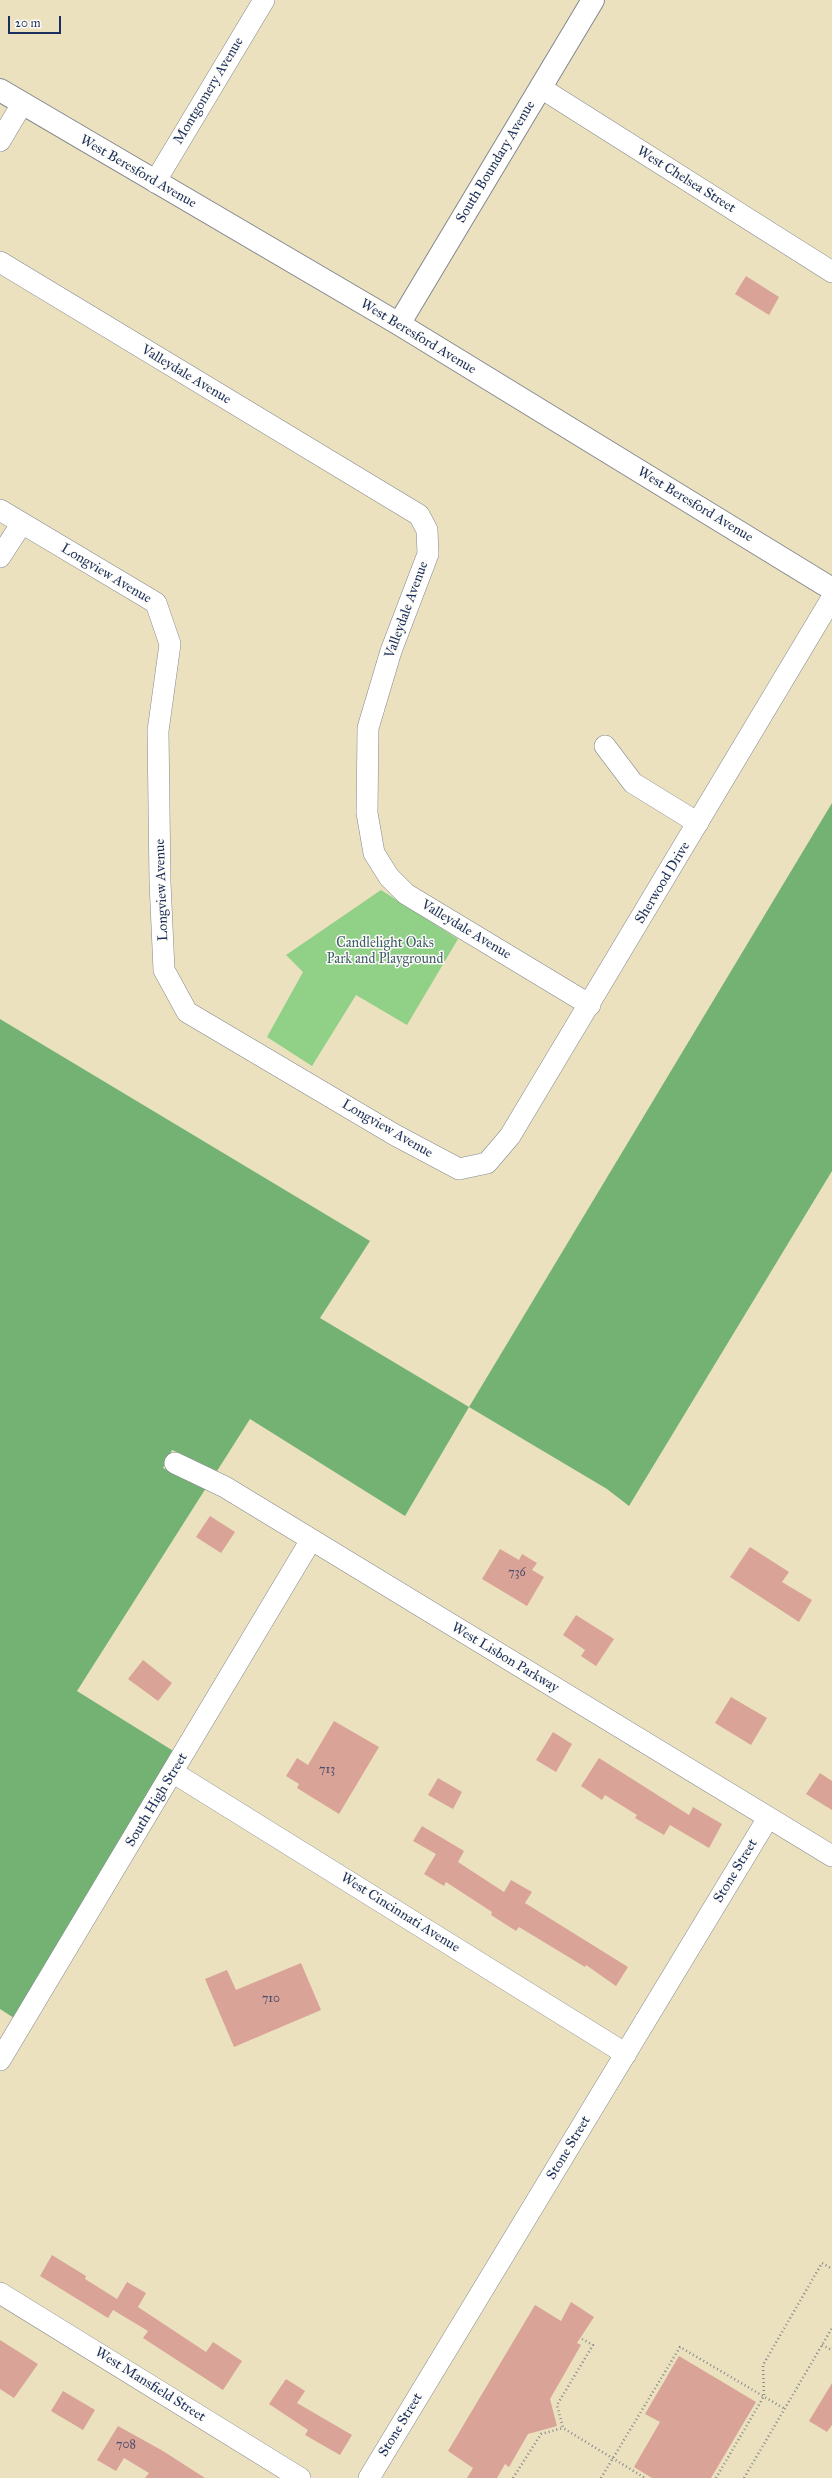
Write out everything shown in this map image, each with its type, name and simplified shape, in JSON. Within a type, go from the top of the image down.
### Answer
[{"type":"street","name":"Montgomery Avenue","points":[[155,182],[264,0]]},
{"type":"street","name":"South Boundary Avenue","points":[[399,324],[593,0]]},
{"type":"street","name":"West Chelsea Street","points":[[541,88],[832,272]]},
{"type":"street","name":"West Beresford Avenue","points":[[0,90],[399,324],[832,589]]},
{"type":"street","points":[[0,141],[22,104]]},
{"type":"street","name":"Valleydale Avenue","points":[[0,262],[419,515],[427,530],[428,554],[391,651],[368,728],[367,813],[374,853],[389,877],[406,894],[590,1005]]},
{"type":"street","name":"Longview Avenue","points":[[0,510],[156,604],[170,644],[158,731],[160,882],[164,970],[187,1012],[396,1135],[459,1169],[487,1163]]},
{"type":"street","points":[[0,557],[22,523]]},
{"type":"street","name":"Sherwood Drive","points":[[487,1163],[510,1136],[590,1005],[832,598]]},
{"type":"street","points":[[605,746],[633,783],[698,823]]},
{"type":"street","name":"West Lisbon Parkway","points":[[175,1463],[225,1487],[832,1856]]},
{"type":"street","name":"South High Street","points":[[0,2060],[174,1773],[311,1540]]},
{"type":"street","name":"West Cincinnati Avenue","points":[[174,1773],[626,2054]]},
{"type":"street","name":"Stone Street","points":[[369,2478],[768,1818]]},
{"type":"street","name":"West Mansfield Street","points":[[0,2293],[300,2478]]},
{"type":"path","points":[[716,2478],[764,2396],[763,2365],[822,2263],[832,2269]]},
{"type":"path","points":[[744,2478],[832,2328]]},
{"type":"path","points":[[582,2339],[593,2345],[557,2405],[563,2428],[645,2478]]},
{"type":"path","points":[[822,2345],[832,2350]]},
{"type":"path","points":[[601,2478],[680,2347],[785,2409]]},
{"type":"path","points":[[513,2478],[541,2434],[563,2428]]},
{"type":"green space","points":[[832,803],[832,1171],[629,1506],[607,1489],[469,1407]]},
{"type":"green space","name":"Candlelight Oaks Park and Playground","points":[[381,890],[458,939],[407,1025],[356,995],[312,1066],[267,1037],[303,972],[286,955]]},
{"type":"green space","points":[[0,1019],[370,1241],[320,1318],[469,1407],[405,1516],[250,1419],[217,1471],[172,1450],[163,1468],[206,1488],[77,1691],[175,1752],[14,2018],[0,2009]]},
{"type":"building","points":[[746,276],[779,297],[769,315],[735,294]]},
{"type":"building","points":[[210,1516],[235,1532],[221,1553],[196,1537]]},
{"type":"building","points":[[750,1547],[789,1572],[782,1582],[812,1600],[799,1622],[730,1577]]},
{"type":"building","points":[[500,1549],[519,1560],[522,1554],[537,1563],[532,1570],[544,1577],[527,1606],[482,1579]]},
{"type":"building","points":[[576,1615],[614,1639],[596,1666],[581,1656],[585,1650],[563,1635]]},
{"type":"building","points":[[143,1660],[172,1683],[158,1701],[128,1679]]},
{"type":"building","points":[[731,1697],[767,1718],[751,1745],[715,1723]]},
{"type":"building","points":[[334,1721],[379,1747],[339,1814],[297,1788],[299,1784],[286,1776],[297,1758],[308,1765]]},
{"type":"building","points":[[553,1732],[572,1744],[556,1772],[536,1760]]},
{"type":"building","points":[[599,1758],[689,1815],[693,1807],[722,1824],[709,1848],[670,1825],[664,1835],[635,1818],[637,1815],[605,1795],[602,1800],[581,1786]]},
{"type":"building","points":[[820,1773],[832,1781],[832,1810],[806,1794]]},
{"type":"building","points":[[438,1778],[462,1792],[453,1809],[428,1795]]},
{"type":"building","points":[[422,1826],[464,1851],[458,1862],[504,1892],[511,1880],[532,1892],[525,1903],[628,1967],[616,1986],[586,1965],[585,1967],[519,1927],[516,1931],[491,1915],[492,1912],[446,1882],[444,1886],[424,1874],[436,1854],[413,1841]]},
{"type":"building","points":[[301,1963],[321,2010],[234,2047],[205,1979],[227,1970],[236,1990]]},
{"type":"building","points":[[52,2255],[86,2276],[85,2279],[117,2299],[127,2282],[146,2293],[138,2307],[206,2352],[213,2342],[242,2361],[223,2390],[143,2338],[148,2331],[113,2310],[108,2318],[40,2276]]},
{"type":"building","points":[[571,2302],[594,2317],[577,2343],[581,2345],[550,2399],[557,2426],[528,2434],[509,2467],[505,2464],[497,2478],[467,2478],[473,2468],[448,2451],[535,2305],[561,2321]]},
{"type":"building","points":[[0,2340],[38,2364],[14,2398],[0,2389]]},
{"type":"building","points":[[679,2356],[756,2402],[711,2478],[652,2478],[634,2467],[660,2422],[645,2414]]},
{"type":"building","points":[[286,2379],[305,2391],[297,2403],[352,2435],[340,2455],[305,2435],[308,2430],[269,2404]]},
{"type":"building","points":[[832,2383],[832,2425],[827,2432],[809,2421]]},
{"type":"building","points":[[63,2391],[95,2410],[83,2430],[51,2411]]},
{"type":"building","points":[[118,2426],[163,2451],[205,2478],[145,2478],[149,2473],[124,2458],[116,2471],[97,2460]]}]
